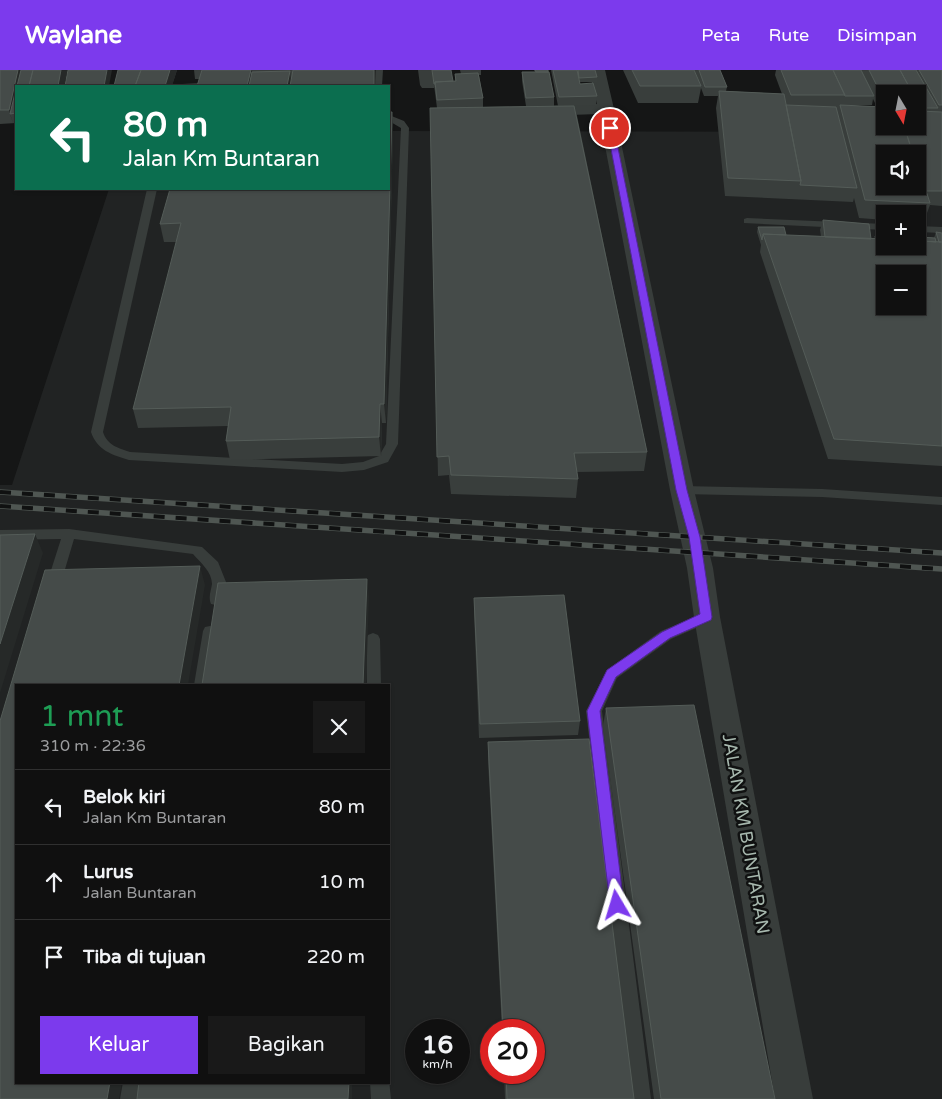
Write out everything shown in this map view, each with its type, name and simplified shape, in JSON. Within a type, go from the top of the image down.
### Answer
[{"type":"street","name":"JALAN KM BUNTARAN","points":[[597,70],[682,490],[700,568],[707,617],[794,1099]]},
{"type":"street","points":[[528,111],[606,109]]},
{"type":"lane","points":[[378,85],[379,70]]},
{"type":"lane","points":[[152,190],[96,432],[99,442],[110,450],[128,456],[342,468],[364,466],[384,458],[392,444],[405,128],[401,123],[390,118]]},
{"type":"lane","points":[[747,221],[876,227]]},
{"type":"lane","points":[[926,229],[942,230]]},
{"type":"lane","points":[[682,490],[822,493],[942,501]]},
{"type":"lane","points":[[0,535],[69,534],[197,550],[214,566],[219,582],[201,684]]},
{"type":"lane","points":[[49,600],[69,534]]},
{"type":"lane","points":[[641,1099],[594,711],[612,674],[666,635],[707,617]]},
{"type":"lane","points":[[373,639],[374,684]]},
{"type":"lane","points":[[130,1099],[133,1084]]},
{"type":"lane","points":[[380,1084],[381,1099]]},
{"type":"shaded area","points":[[390,131],[876,132],[876,135],[926,135],[926,132],[942,132],[942,1099],[0,1099],[0,485],[12,485],[109,190],[390,190]]},
{"type":"building","points":[[0,70],[18,70],[9,110],[0,110]]},
{"type":"building","points":[[21,70],[33,70],[29,85],[17,85]]},
{"type":"building","points":[[33,70],[61,70],[58,85],[29,85]]},
{"type":"building","points":[[68,70],[107,70],[104,85],[65,85]]},
{"type":"building","points":[[118,70],[141,70],[135,85],[114,85]]},
{"type":"building","points":[[141,70],[170,70],[165,85],[135,85]]},
{"type":"building","points":[[202,70],[251,70],[247,85],[197,85]]},
{"type":"building","points":[[293,70],[374,70],[374,85],[290,85]]},
{"type":"building","points":[[432,70],[451,70],[453,81],[435,82],[434,84]]},
{"type":"building","points":[[535,70],[548,70],[548,72],[536,72]]},
{"type":"building","points":[[553,70],[577,70],[580,84],[593,83],[597,96],[559,97]]},
{"type":"building","points":[[578,70],[595,70],[597,77],[579,78]]},
{"type":"building","points":[[632,70],[694,70],[701,86],[640,86]]},
{"type":"building","points":[[699,70],[720,70],[727,87],[705,87]]},
{"type":"building","points":[[781,70],[833,70],[845,95],[791,95]]},
{"type":"building","points":[[833,70],[861,70],[874,96],[845,96]]},
{"type":"building","points":[[869,70],[900,70],[908,85],[876,85]]},
{"type":"building","points":[[900,70],[916,70],[925,85],[908,85]]},
{"type":"building","points":[[919,70],[942,70],[942,105],[939,105]]},
{"type":"building","points":[[290,71],[287,85],[249,85],[252,72]]},
{"type":"building","points":[[522,72],[549,72],[554,97],[526,98]]},
{"type":"building","points":[[478,73],[483,98],[437,100],[435,82],[456,81],[455,74]]},
{"type":"building","points":[[926,87],[938,108],[926,108]]},
{"type":"building","points":[[719,91],[784,94],[801,181],[728,178]]},
{"type":"building","points":[[15,93],[15,113],[10,114]]},
{"type":"building","points":[[786,105],[836,107],[857,188],[800,185],[801,181]]},
{"type":"building","points":[[840,105],[876,107],[876,135],[907,135],[910,145],[876,145],[876,195],[926,195],[926,191],[930,203],[865,200]]},
{"type":"building","points":[[574,106],[647,452],[574,453],[578,479],[451,475],[449,456],[437,457],[430,108]]},
{"type":"building","points":[[926,111],[942,112],[942,191],[926,191],[926,145],[910,145],[907,135],[926,135]]},
{"type":"building","points":[[390,112],[392,112],[390,185]]},
{"type":"building","points":[[170,190],[390,190],[384,404],[380,404],[379,437],[226,441],[231,407],[133,409],[181,223],[160,224]]},
{"type":"building","points":[[823,220],[869,224],[871,239],[825,237]]},
{"type":"building","points":[[758,227],[784,227],[786,235],[763,234],[762,240]]},
{"type":"building","points":[[936,232],[942,233],[942,242],[939,242]]},
{"type":"building","points":[[763,234],[876,239],[876,255],[926,255],[926,241],[942,242],[942,446],[834,439]]},
{"type":"building","points":[[926,237],[935,238],[936,242],[926,241]]},
{"type":"building","points":[[35,534],[0,644],[0,535]]},
{"type":"building","points":[[200,566],[179,684],[15,684],[15,1084],[110,1084],[107,1099],[0,1099],[0,721],[45,570]]},
{"type":"building","points":[[367,579],[363,684],[202,684],[218,583]]},
{"type":"building","points":[[564,595],[580,721],[480,724],[474,598]]},
{"type":"building","points":[[694,705],[775,1099],[661,1099],[606,708]]},
{"type":"building","points":[[589,739],[634,1099],[507,1099],[506,1084],[545,1084],[545,1019],[502,1019],[488,742]]},
{"type":"building","points":[[139,1084],[349,1084],[348,1099],[137,1099]]},
{"type":"railway","points":[[0,492],[942,553]]},
{"type":"railway","points":[[0,506],[942,569]]},
{"type":"route","points":[[610,128],[682,490],[694,537],[707,617],[666,635],[612,674],[594,711],[617,905]]}]
